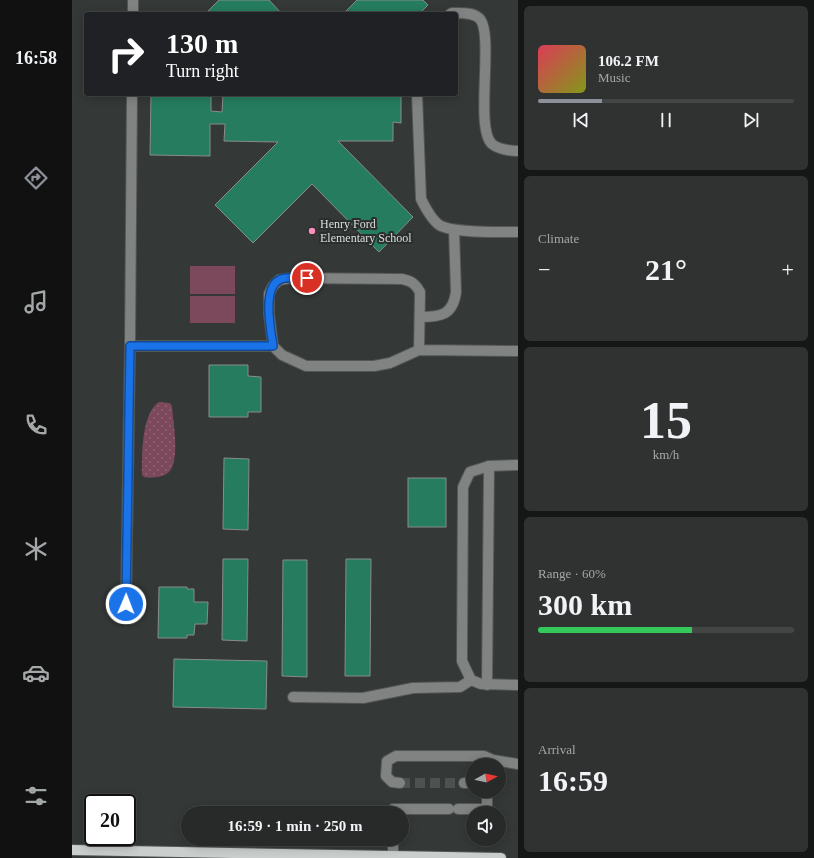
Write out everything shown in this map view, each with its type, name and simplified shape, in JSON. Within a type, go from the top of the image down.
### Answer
[{"type":"main road","points":[[72,850],[112,854],[501,858]]},
{"type":"lane","points":[[133,0],[133,12]]},
{"type":"lane","points":[[458,14],[471,14],[479,18],[484,25],[485,121],[487,134],[491,143],[502,148],[518,151]]},
{"type":"lane","points":[[126,604],[132,96]]},
{"type":"lane","points":[[417,96],[421,199],[427,210],[440,225],[454,230],[518,232]]},
{"type":"lane","points":[[420,317],[441,315],[449,311],[455,302],[454,230]]},
{"type":"lane","points":[[419,350],[420,292],[416,285],[410,280],[291,278],[279,280],[273,286],[269,294],[273,346],[282,355],[306,366],[374,366],[390,363],[419,350],[518,351]]},
{"type":"lane","points":[[130,346],[273,346]]},
{"type":"lane","points":[[518,465],[489,466],[470,472],[463,487],[462,661],[471,680],[487,685],[518,685]]},
{"type":"lane","points":[[487,685],[489,466]]},
{"type":"lane","points":[[293,697],[363,698],[413,688],[460,687],[471,680]]},
{"type":"lane","points":[[400,783],[392,782],[386,776],[387,760],[396,756],[484,756],[487,758]]},
{"type":"lane","points":[[506,763],[518,764]]},
{"type":"lane","points":[[409,809],[487,809],[487,798]]},
{"type":"lane","points":[[393,846],[393,856]]},
{"type":"shaded area","points":[[190,266],[235,266],[235,294],[190,294]]},
{"type":"shaded area","points":[[190,296],[235,296],[235,323],[190,323]]},
{"type":"shaded area","points":[[159,402],[170,403],[172,406],[175,441],[174,460],[172,468],[168,473],[162,476],[150,478],[142,475],[144,436],[149,416],[153,408]]},
{"type":"building","points":[[219,0],[269,0],[280,12],[207,12]]},
{"type":"building","points":[[357,0],[423,0],[428,5],[421,12],[345,12]]},
{"type":"building","points":[[151,96],[211,96],[211,111],[222,112],[223,96],[401,96],[401,123],[393,122],[393,141],[338,141],[413,217],[379,252],[312,184],[253,243],[215,205],[278,142],[224,141],[225,124],[210,124],[210,156],[150,155]]},
{"type":"building","points":[[209,365],[248,365],[248,376],[261,377],[261,412],[248,412],[248,417],[209,417]]},
{"type":"building","points":[[224,458],[249,459],[248,530],[223,529]]},
{"type":"building","points":[[408,478],[446,478],[446,527],[408,527]]},
{"type":"building","points":[[223,559],[248,559],[247,641],[222,640]]},
{"type":"building","points":[[346,559],[371,559],[370,676],[345,676]]},
{"type":"building","points":[[283,560],[307,560],[307,677],[282,676]]},
{"type":"building","points":[[159,587],[187,587],[187,589],[194,589],[194,602],[208,602],[207,624],[195,624],[194,635],[187,635],[187,638],[158,638]]},
{"type":"building","points":[[174,659],[267,661],[266,709],[173,707]]},
{"type":"tunnel","points":[[400,783],[464,783]]},
{"type":"place","name":"Henry Ford Elementary School","points":[[312,231]]},
{"type":"route","points":[[126,604],[130,346],[273,346],[269,294],[273,286],[279,280],[307,278]]}]
